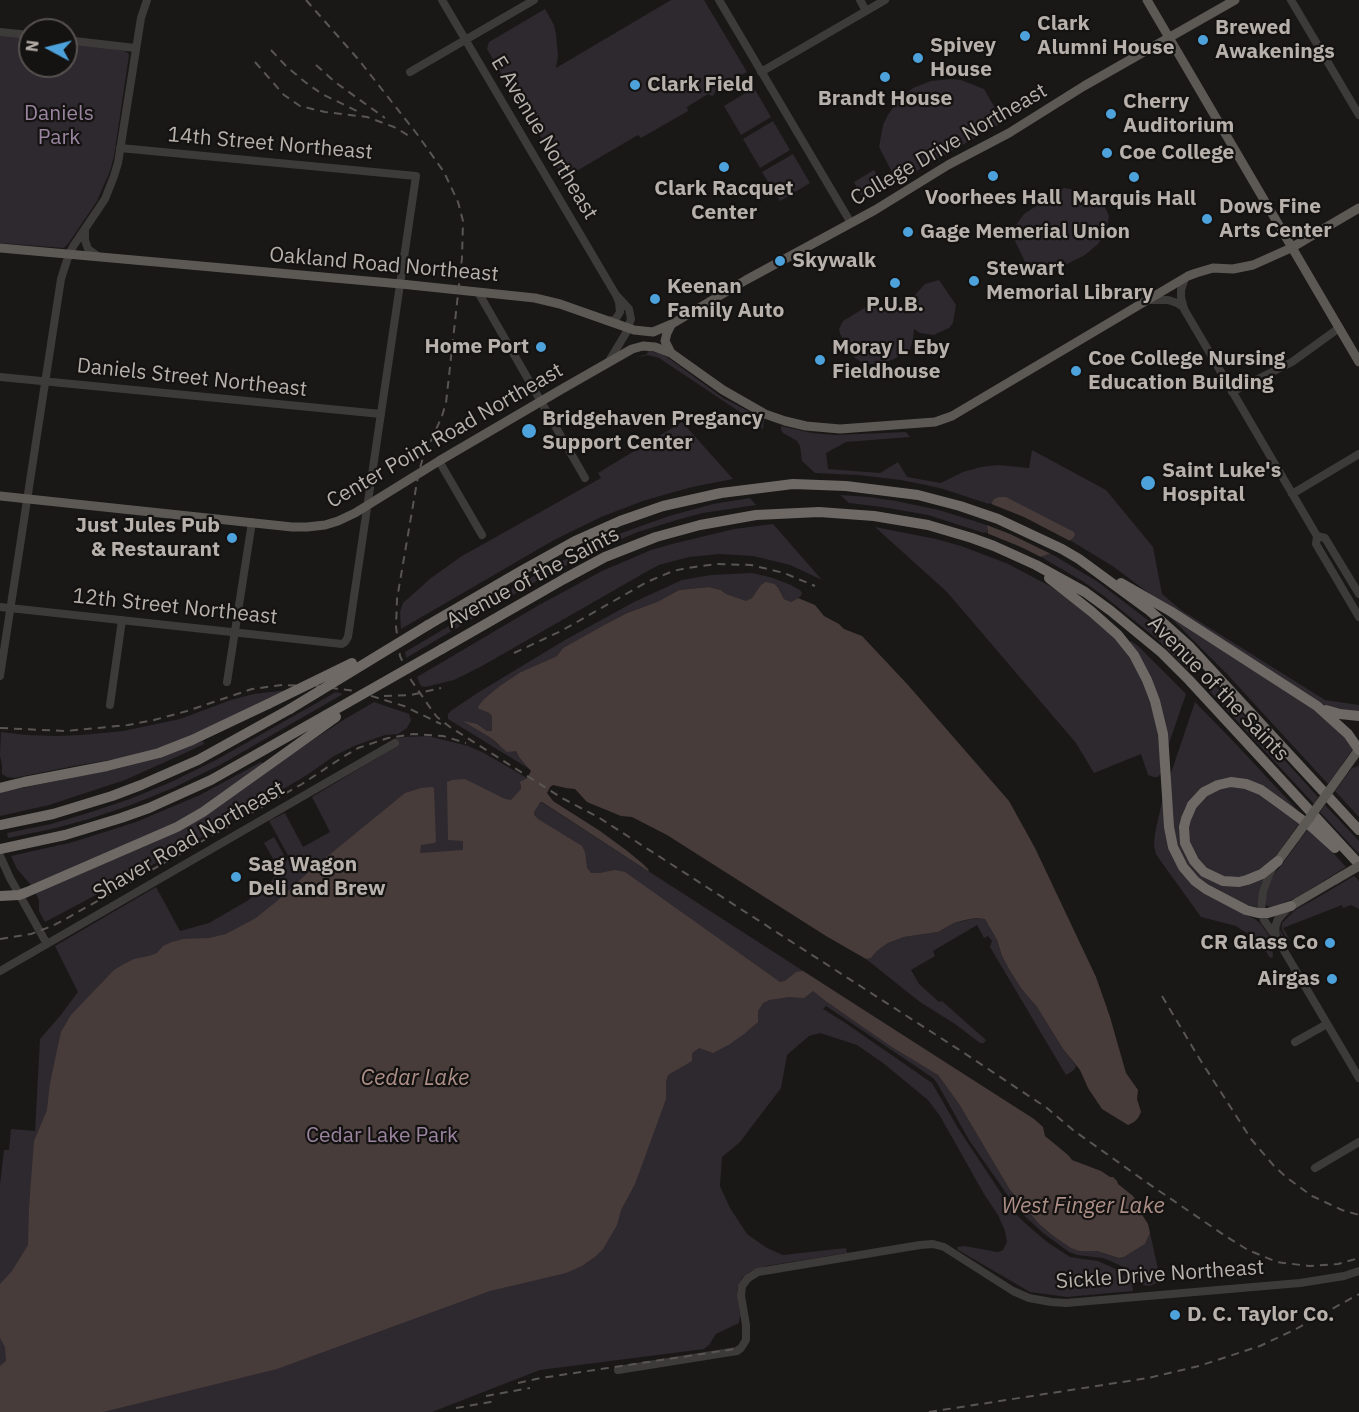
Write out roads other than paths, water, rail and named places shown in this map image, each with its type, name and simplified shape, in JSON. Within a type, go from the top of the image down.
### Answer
[{"type":"highway","name":"Avenue of the Saints","points":[[0,825],[85,804],[141,785],[198,760],[290,709],[545,557],[620,521],[663,506],[721,493],[773,486],[813,484],[874,488],[918,495],[960,506],[1028,531],[1079,559],[1150,611],[1189,646],[1359,830]]},
{"type":"highway","name":"Avenue of the Saints","points":[[0,849],[65,835],[102,824],[149,808],[211,780],[331,716],[375,686],[605,557],[677,531],[741,517],[773,513],[819,512],[899,520],[928,525],[972,538],[1036,565],[1085,592],[1162,653],[1189,680],[1359,867]]},
{"type":"highway","points":[[1079,559],[1170,611],[1317,706],[1348,734],[1359,750]]},
{"type":"highway","points":[[1036,565],[1118,635],[1134,655],[1147,680],[1157,706],[1163,734],[1169,827],[1173,847],[1183,867],[1195,881],[1246,910],[1262,913],[1291,906]]},
{"type":"highway","points":[[0,788],[159,753],[192,741],[394,645]]},
{"type":"highway","points":[[1317,706],[1340,714],[1359,716]]},
{"type":"highway","points":[[0,896],[33,890],[177,827],[203,812],[331,716]]},
{"type":"highway","points":[[0,781],[24,782]]},
{"type":"highway","points":[[1278,861],[1262,874],[1239,882],[1223,881],[1204,872],[1190,855],[1184,836],[1186,819],[1192,805],[1204,792],[1218,785],[1239,782],[1254,786],[1313,828],[1359,867]]},
{"type":"main road","points":[[1147,0],[1359,362]]},
{"type":"main road","name":"College Drive Northeast","points":[[746,280],[851,224],[948,165],[1015,129],[1084,86],[1235,0]]},
{"type":"main road","points":[[672,324],[665,341],[670,353],[732,395],[765,414],[806,426],[840,429],[924,423],[952,416],[1185,278],[1213,268],[1233,269],[1253,265],[1273,257],[1359,208]]},
{"type":"main road","name":"Oakland Road Northeast","points":[[0,248],[542,299],[641,332],[653,332],[672,324],[746,280]]},
{"type":"main road","name":"Center Point Road Northeast","points":[[0,496],[292,527],[325,525],[368,506],[439,461],[632,349],[643,346],[655,347],[670,353]]},
{"type":"main road","points":[[1278,861],[1359,750]]},
{"type":"main road","points":[[1291,906],[1359,867]]},
{"type":"street","points":[[0,676],[61,279],[69,254],[108,194],[116,170],[135,48],[147,0]]},
{"type":"street","name":"E Avenue Northeast","points":[[441,0],[616,295],[629,309],[631,319],[628,328]]},
{"type":"street","points":[[410,72],[534,0]]},
{"type":"street","points":[[719,0],[851,224]]},
{"type":"street","points":[[860,0],[866,11]]},
{"type":"street","points":[[761,72],[885,0]]},
{"type":"street","points":[[1291,0],[1359,115]]},
{"type":"street","points":[[0,32],[18,34]]},
{"type":"street","points":[[78,41],[135,48]]},
{"type":"street","name":"14th Street Northeast","points":[[120,148],[416,176],[401,284]]},
{"type":"street","points":[[86,226],[84,234],[86,244],[90,251],[100,257]]},
{"type":"street","points":[[1185,278],[1181,290],[1184,309],[1317,536],[1316,544],[1359,617]]},
{"type":"street","points":[[368,506],[401,284]]},
{"type":"street","points":[[478,292],[585,478]]},
{"type":"street","points":[[606,321],[615,320],[620,312],[616,295]]},
{"type":"street","points":[[1149,300],[1168,300],[1184,309]]},
{"type":"street","points":[[606,364],[616,352],[628,328]]},
{"type":"street","points":[[1232,392],[1292,362],[1339,328]]},
{"type":"street","name":"Daniels Street Northeast","points":[[0,377],[381,414]]},
{"type":"street","points":[[1292,494],[1359,454]]},
{"type":"street","points":[[439,461],[482,535]]},
{"type":"street","name":"12th Street Northeast","points":[[0,607],[342,644],[348,637],[368,506]]},
{"type":"street","points":[[227,681],[252,522]]},
{"type":"street","points":[[1317,536],[1325,538],[1359,594]]},
{"type":"street","points":[[110,705],[122,620]]},
{"type":"street","name":"Shaver Road Northeast","points":[[0,971],[395,743]]},
{"type":"street","points":[[0,856],[5,870],[46,944]]},
{"type":"street","points":[[1278,861],[1265,884],[1262,900],[1265,923],[1359,1078]]},
{"type":"street","points":[[1275,937],[1278,919],[1291,906]]},
{"type":"street","points":[[1295,1042],[1327,1024]]},
{"type":"street","points":[[1315,1168],[1359,1142]]},
{"type":"street","name":"Sickle Drive Northeast","points":[[618,1370],[736,1351],[741,1348],[746,1340],[742,1286],[748,1278],[758,1272],[920,1245],[944,1247],[1013,1291],[1029,1298],[1066,1303],[1300,1283],[1359,1271]]},
{"type":"water","points":[[999,497],[1006,497],[1074,532],[1075,535],[1049,554],[1038,558],[988,535],[987,525],[992,503]]},
{"type":"water","name":"Cedar Lake","points":[[766,582],[778,587],[784,599],[791,602],[798,598],[815,605],[824,616],[844,629],[862,636],[1009,801],[1035,848],[1096,977],[1126,1073],[1138,1090],[1137,1099],[1141,1112],[1138,1118],[1128,1125],[1102,1109],[1088,1088],[1080,1070],[1063,1049],[1037,1007],[1009,969],[985,919],[965,920],[938,932],[904,937],[888,943],[871,958],[866,959],[667,835],[632,817],[621,816],[587,802],[575,789],[553,785],[547,793],[553,801],[626,850],[648,871],[542,802],[534,815],[582,846],[587,868],[591,873],[615,870],[625,872],[780,982],[785,981],[796,972],[803,971],[1034,1119],[1043,1127],[1045,1136],[1072,1160],[1113,1177],[1133,1196],[1148,1224],[1150,1233],[1145,1244],[1119,1258],[1097,1251],[1079,1251],[1052,1235],[1039,1224],[1010,1190],[959,1104],[938,1075],[892,1047],[813,991],[804,998],[789,997],[763,1003],[758,1011],[758,1022],[744,1034],[713,1053],[699,1048],[692,1053],[692,1061],[668,1075],[666,1099],[635,1184],[621,1210],[617,1225],[603,1249],[582,1266],[566,1273],[490,1291],[277,1369],[103,1412],[0,1412],[0,1366],[6,1361],[5,1347],[0,1338],[0,1284],[12,1271],[28,1245],[34,1141],[47,1110],[50,1083],[61,1032],[71,1015],[114,970],[124,964],[157,953],[163,946],[172,942],[226,934],[256,918],[405,793],[421,788],[434,788],[436,842],[421,845],[420,853],[463,850],[463,841],[448,840],[447,782],[465,779],[511,800],[521,789],[520,782],[527,778],[531,771],[516,751],[507,752],[491,738],[463,721],[492,731],[492,716],[478,707],[483,700],[521,672],[557,656],[563,648],[627,613],[657,602],[679,590],[709,587],[746,601],[752,598]]},
{"type":"railway","points":[[306,0],[358,59],[444,172],[458,202],[463,221],[462,258],[446,403],[418,476],[397,599],[396,627],[400,656],[411,680],[437,717],[562,798],[598,817],[961,1051],[1047,1108],[1073,1130],[1146,1182],[1248,1250],[1277,1262],[1309,1266],[1338,1264],[1359,1258]]},
{"type":"railway","points":[[271,50],[286,66],[322,94],[359,112]]},
{"type":"railway","points":[[255,62],[284,95],[300,106],[325,112],[367,117],[394,127],[411,137]]},
{"type":"railway","points":[[316,65],[335,82],[385,118]]},
{"type":"railway","points":[[514,653],[561,631],[647,582],[673,571],[717,564],[751,565],[784,573],[815,586]]},
{"type":"railway","points":[[0,728],[66,731],[128,725],[187,711],[252,689],[282,685],[355,691],[404,706],[441,724]]},
{"type":"railway","points":[[384,696],[411,695],[441,688]]},
{"type":"railway","points":[[0,939],[31,934],[64,920],[302,784],[358,748],[388,738],[413,734],[443,736],[466,743]]},
{"type":"railway","points":[[1162,996],[1251,1139],[1274,1166],[1312,1196],[1359,1215]]},
{"type":"railway","points":[[929,1412],[1148,1378],[1199,1366],[1260,1346],[1359,1294]]},
{"type":"railway","points":[[518,1383],[735,1349]]},
{"type":"railway","points":[[486,1396],[530,1388]]},
{"type":"railway","points":[[456,1408],[496,1401]]},
{"type":"place","name":"Clark Alumni House","points":[[1025,36]]},
{"type":"place","name":"Brewed Awakenings","points":[[1203,40]]},
{"type":"place","name":"Spivey House","points":[[918,58]]},
{"type":"place","name":"Brandt House","points":[[885,77]]},
{"type":"place","name":"Clark Field","points":[[635,85]]},
{"type":"place","name":"Cherry Auditorium","points":[[1111,114]]},
{"type":"place","name":"Coe College","points":[[1107,153]]},
{"type":"place","name":"Clark Racquet Center","points":[[724,167]]},
{"type":"place","name":"Voorhees Hall","points":[[993,176]]},
{"type":"place","name":"Marquis Hall","points":[[1134,177]]},
{"type":"place","name":"Dows Fine Arts Center","points":[[1207,219]]},
{"type":"place","name":"Gage Memerial Union","points":[[908,232]]},
{"type":"place","name":"Skywalk","points":[[780,261]]},
{"type":"place","name":"Stewart Memorial Library","points":[[974,281]]},
{"type":"place","name":"P.U.B.","points":[[895,283]]},
{"type":"place","name":"Keenan Family Auto","points":[[655,299]]},
{"type":"place","name":"Home Port","points":[[541,347]]},
{"type":"place","name":"Moray L Eby Fieldhouse","points":[[820,360]]},
{"type":"place","name":"Coe College Nursing Education Building","points":[[1076,371]]},
{"type":"place","name":"Bridgehaven Pregancy Support Center","points":[[529,431]]},
{"type":"place","name":"Saint Luke's Hospital","points":[[1148,483]]},
{"type":"place","name":"Just Jules Pub & Restaurant","points":[[232,538]]},
{"type":"place","name":"Sag Wagon Deli and Brew","points":[[236,877]]},
{"type":"place","name":"CR Glass Co","points":[[1330,943]]},
{"type":"place","name":"Airgas","points":[[1332,979]]},
{"type":"place","name":"D. C. Taylor Co.","points":[[1175,1315]]},
{"type":"park label","name":"Daniels Park","points":[[59,126]]},
{"type":"park label","name":"Cedar Lake Park","points":[[382,1136]]},
{"type":"water label","name":"West Finger Lake","points":[[1083,1207]]}]
